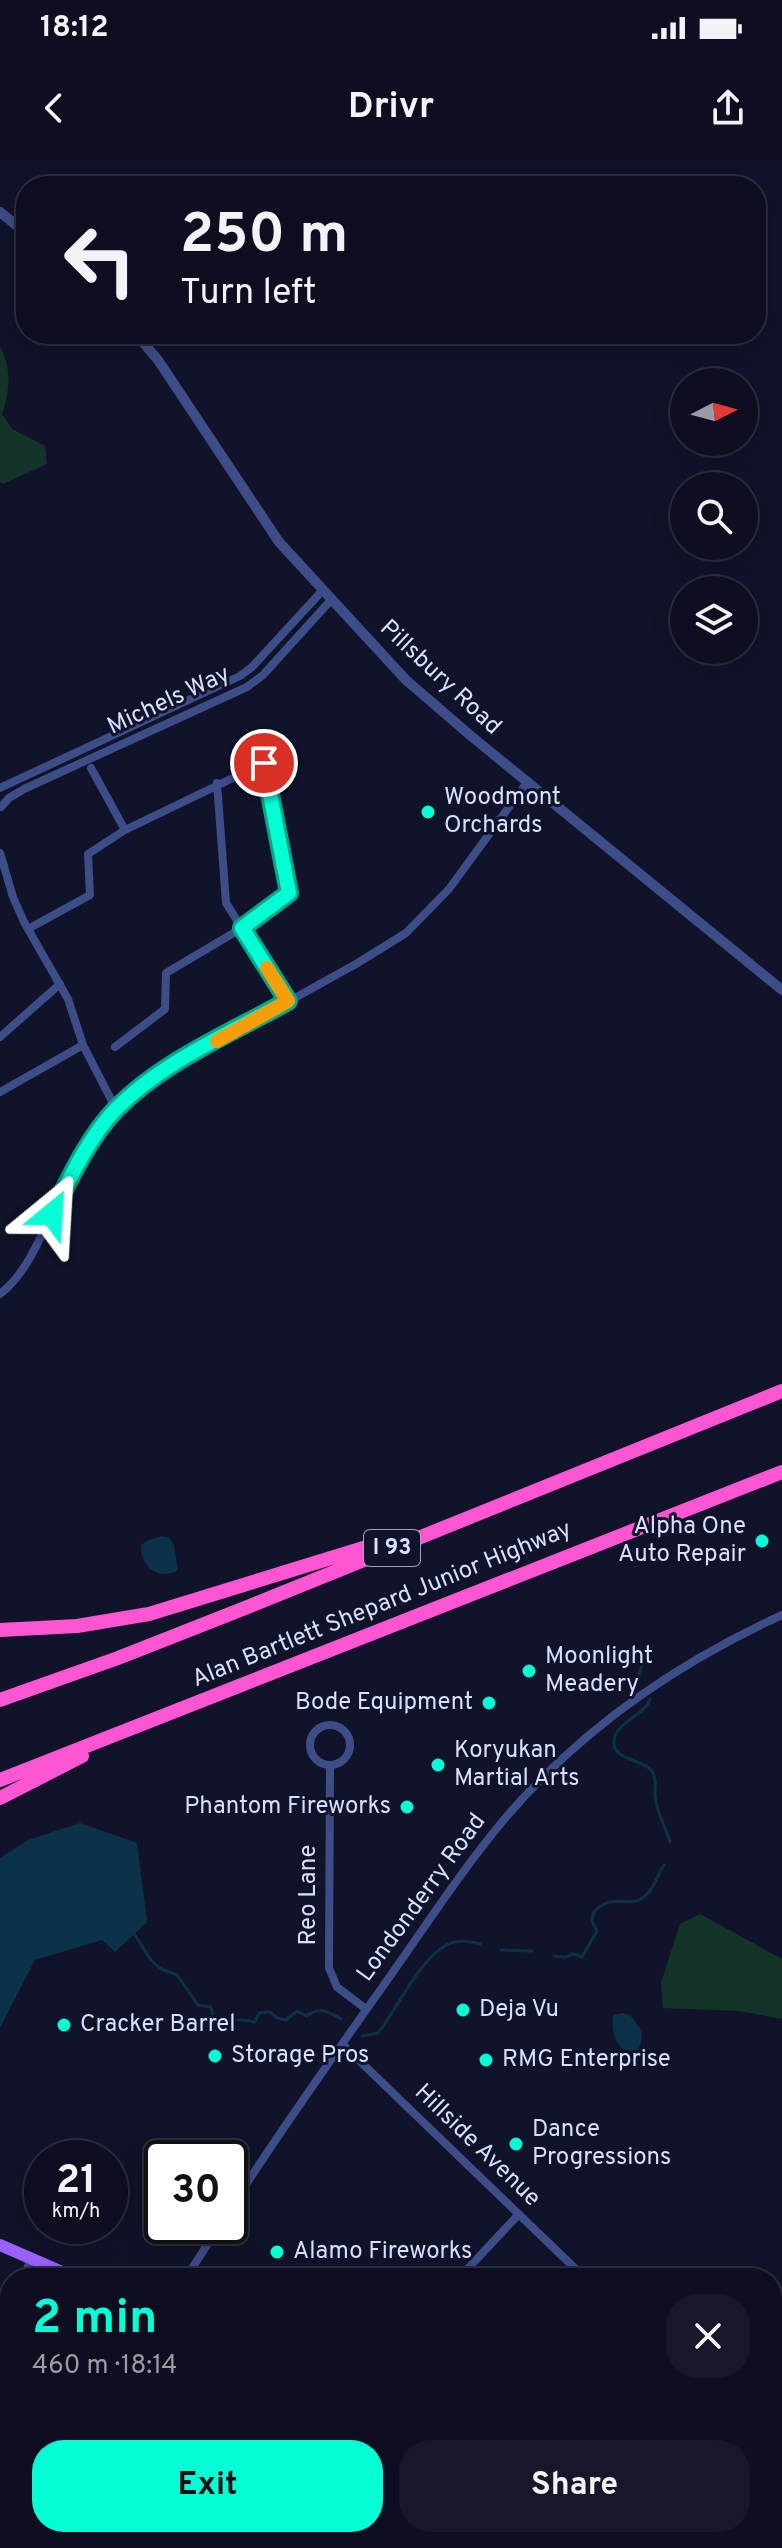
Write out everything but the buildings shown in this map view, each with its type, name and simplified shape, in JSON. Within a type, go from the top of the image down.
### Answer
[{"type":"highway","name":"Alan Bartlett Shepard Junior Highway","points":[[0,1700],[132,1653],[782,1391]]},
{"type":"highway","name":"Alan Bartlett Shepard Junior Highway","points":[[0,1780],[782,1472]]},
{"type":"highway","points":[[0,1630],[62,1627],[149,1614],[492,1508]]},
{"type":"highway","points":[[0,1798],[163,1715]]},
{"type":"main road","points":[[0,2245],[55,2268]]},
{"type":"street","points":[[0,212],[16,225]]},
{"type":"street","name":"Pillsbury Road","points":[[144,344],[279,542],[406,680],[782,990]]},
{"type":"street","name":"Michels Way","points":[[0,788],[240,676],[262,657],[322,591]]},
{"type":"street","name":"Michels Way","points":[[0,808],[24,789],[247,687],[263,675],[331,600]]},
{"type":"street","points":[[28,929],[90,895],[88,854],[125,830],[264,763],[289,893],[242,928],[166,973],[165,1009],[115,1047]]},
{"type":"street","points":[[91,768],[125,830]]},
{"type":"street","points":[[0,1294],[28,1261],[76,1166],[116,1109],[158,1075],[406,933],[434,907],[528,781]]},
{"type":"street","points":[[217,783],[226,903],[288,1001]]},
{"type":"street","points":[[0,800],[0,808]]},
{"type":"street","points":[[0,853],[13,897],[60,984],[73,1011],[83,1045],[116,1109]]},
{"type":"street","points":[[0,1037],[60,984]]},
{"type":"street","points":[[0,1092],[83,1045]]},
{"type":"street","name":"Londonderry Road","points":[[248,2182],[366,2009],[503,1821],[553,1768],[616,1713],[673,1673],[782,1615]]},
{"type":"street","points":[[334,1725],[349,1737],[350,1750],[342,1761],[330,1766],[313,1757],[310,1744],[315,1731],[334,1725]]},
{"type":"street","name":"Reo Lane","points":[[330,1766],[329,1968],[337,1987],[366,2009]]},
{"type":"street","name":"Hillside Avenue","points":[[342,2044],[575,2268]]},
{"type":"street","points":[[468,2268],[519,2214]]},
{"type":"street","points":[[192,2268],[208,2244]]},
{"type":"street","points":[[27,2268],[31,2257]]},
{"type":"green space","points":[[0,346],[8,380],[2,414],[12,429],[45,446],[47,464],[3,484],[0,482]]},
{"type":"green space","points":[[700,1914],[782,1959],[782,2019],[740,2011],[663,2008],[661,1983],[680,1924]]},
{"type":"water","points":[[162,1536],[168,1537],[174,1545],[178,1570],[171,1573],[152,1570],[141,1552],[141,1545]]},
{"type":"water","points":[[80,1823],[137,1843],[147,1922],[115,1952],[102,1940],[35,1960],[0,2028],[0,1858],[28,1840]]},
{"type":"water","points":[[613,2015],[630,2015],[641,2031],[638,2050],[625,2050],[616,2041]]},
{"type":"waterway","points":[[639,1682],[647,1652]]},
{"type":"waterway","points":[[650,1699],[619,1729],[614,1741],[618,1752],[647,1766],[653,1773],[657,1808],[670,1842]]},
{"type":"waterway","points":[[554,1956],[574,1954],[582,1957],[597,1931],[592,1921],[593,1913],[608,1902],[641,1899],[664,1865]]},
{"type":"waterway","points":[[132,1930],[150,1959],[161,1969],[177,1975],[198,2005],[211,2007],[213,2016],[255,2022],[259,2013],[270,2012],[286,2020],[297,2011],[307,2016],[320,2011],[341,2019]]},
{"type":"waterway","points":[[362,2036],[378,2033],[422,1967],[444,1947],[461,1941],[480,1944]]},
{"type":"waterway","points":[[501,1950],[532,1951]]},
{"type":"slow traffic","points":[[217,1041],[288,1001],[267,968]]},
{"type":"place","name":"Woodmont Orchards","points":[[428,812]]},
{"type":"place","name":"Alpha One Auto Repair","points":[[762,1541]]},
{"type":"place","name":"Moonlight Meadery","points":[[529,1671]]},
{"type":"place","name":"Bode Equipment","points":[[489,1703]]},
{"type":"place","name":"Koryukan Martial Arts","points":[[438,1765]]},
{"type":"place","name":"Phantom Fireworks","points":[[407,1807]]},
{"type":"place","name":"Deja Vu","points":[[463,2010]]},
{"type":"place","name":"Cracker Barrel","points":[[64,2025]]},
{"type":"place","name":"Storage Pros","points":[[215,2056]]},
{"type":"place","name":"RMG Enterprise","points":[[486,2060]]},
{"type":"place","name":"Dance Progressions","points":[[516,2144]]},
{"type":"place","name":"Alamo Fireworks","points":[[277,2252]]},
{"type":"route","points":[[52,1214],[76,1166],[116,1109],[158,1075],[288,1001],[242,928],[289,893],[264,763]]}]
